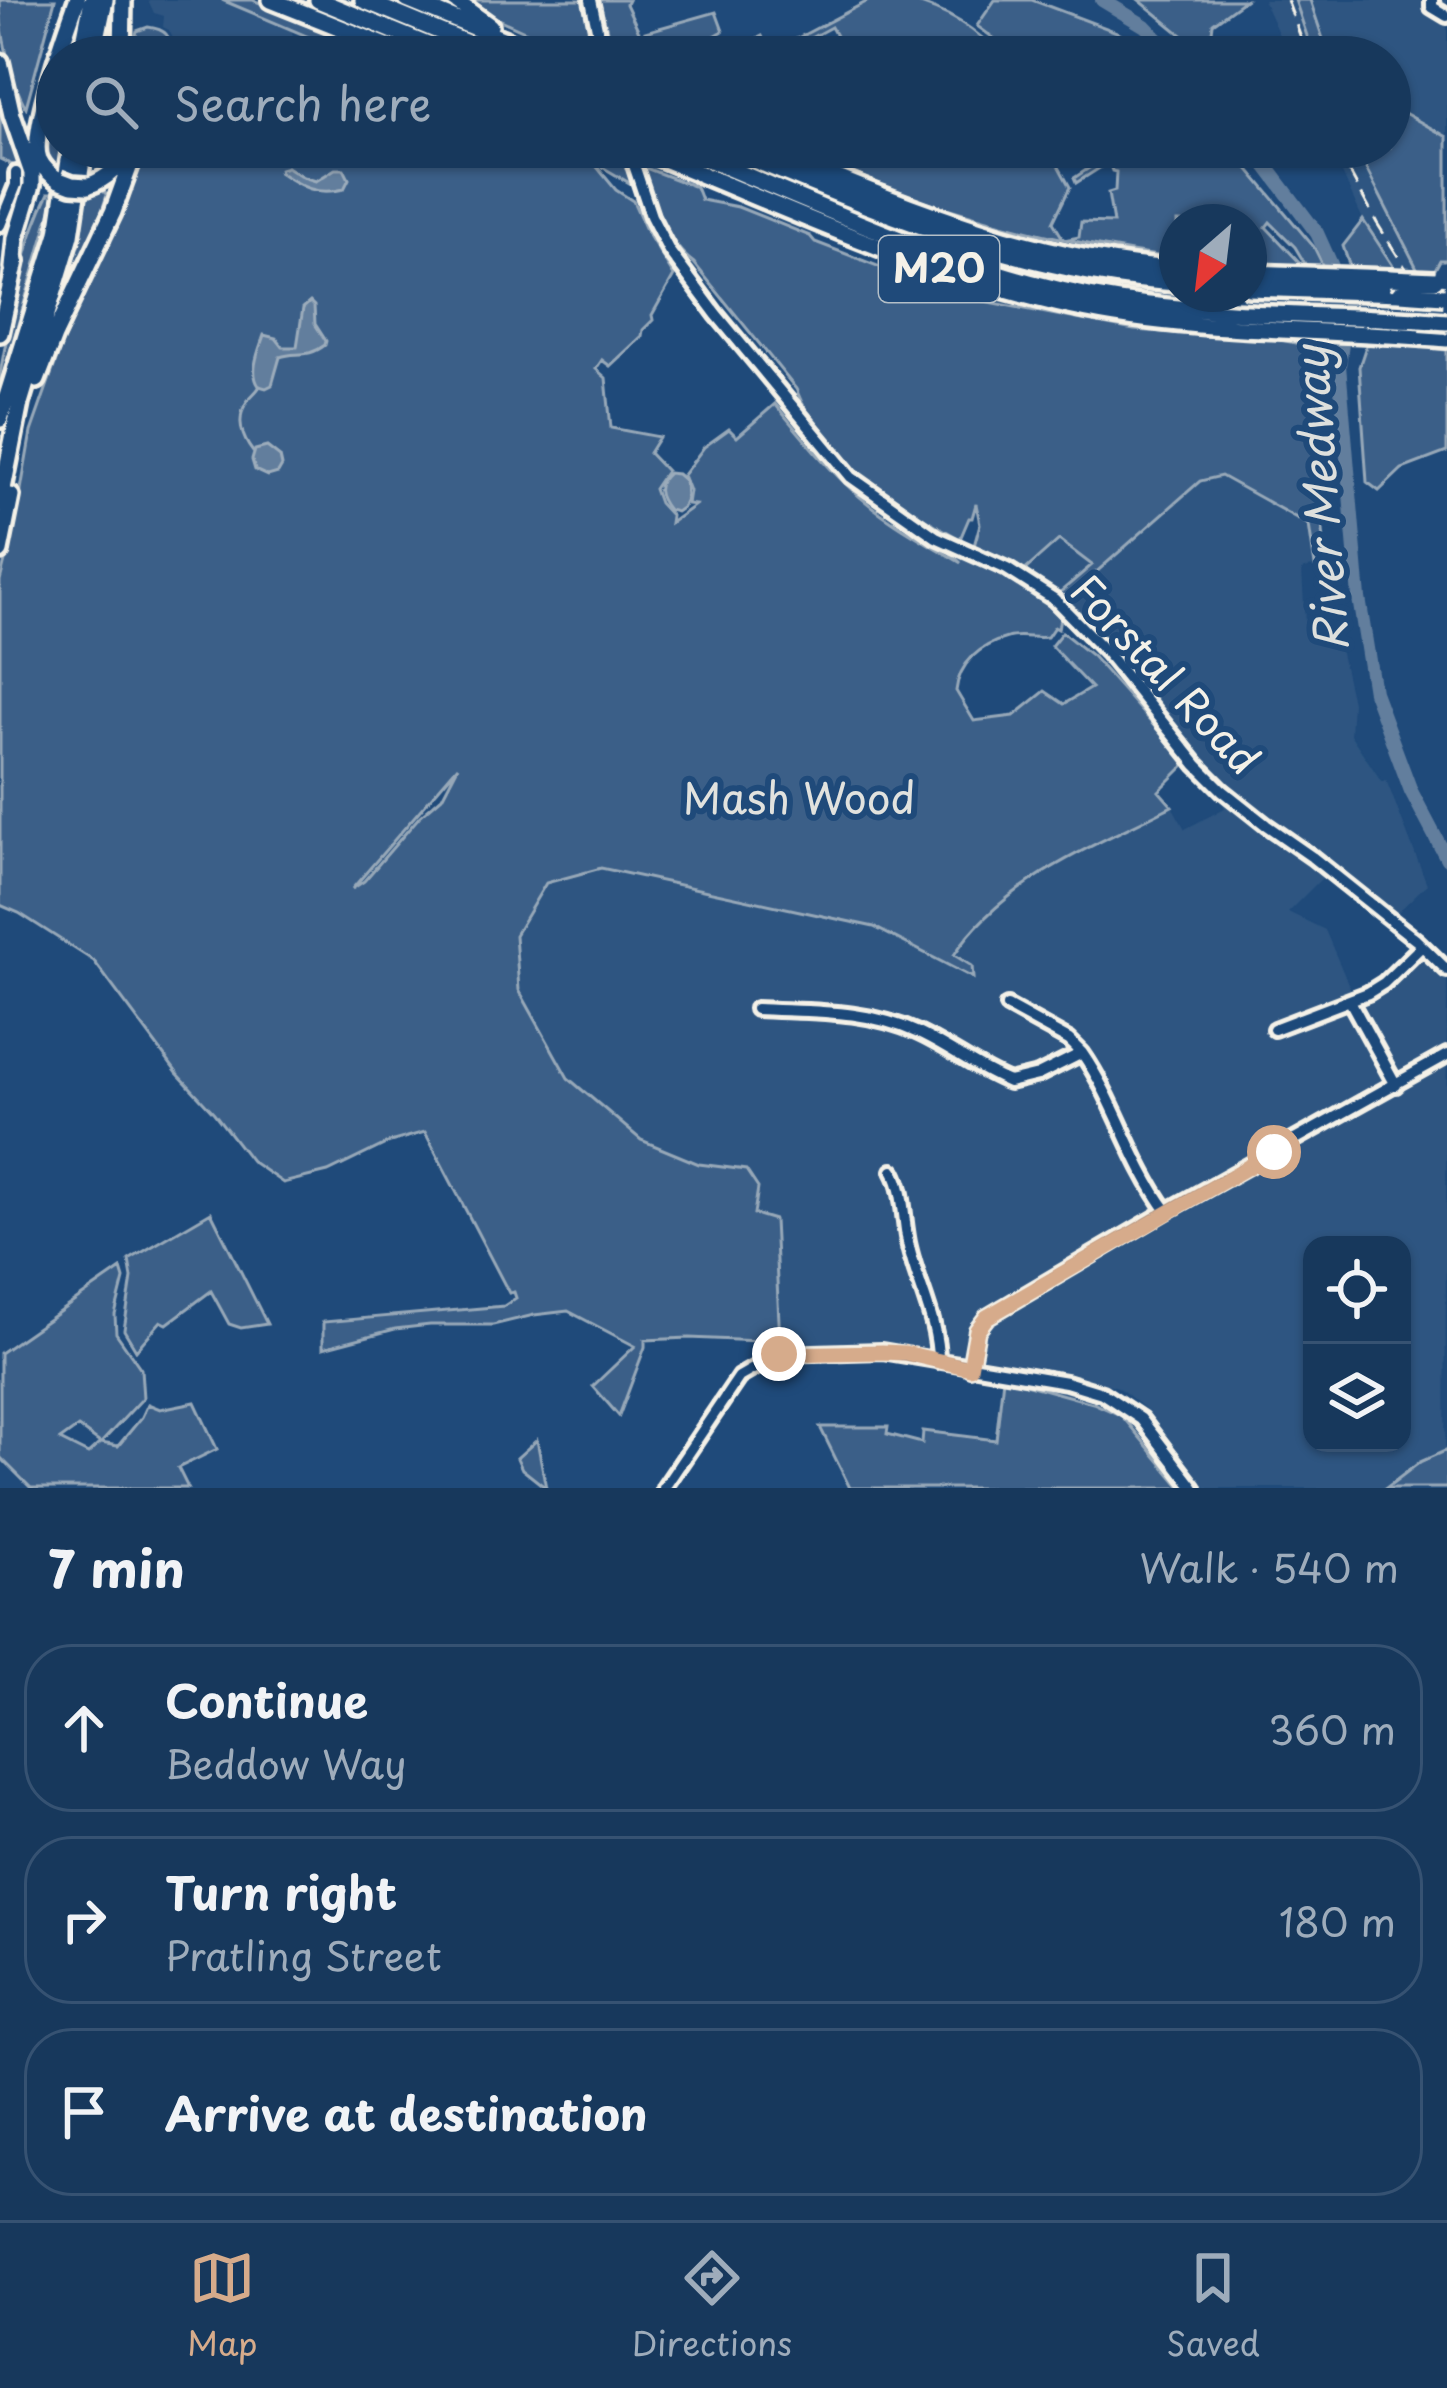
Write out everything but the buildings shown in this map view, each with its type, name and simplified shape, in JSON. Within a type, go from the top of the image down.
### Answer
[{"type":"highway","points":[[65,36],[77,0]]},
{"type":"highway","points":[[85,36],[92,0]]},
{"type":"highway","points":[[97,36],[105,0]]},
{"type":"highway","points":[[122,36],[123,0]]},
{"type":"highway","points":[[271,0],[362,36]]},
{"type":"highway","points":[[319,0],[407,36]]},
{"type":"highway","points":[[363,0],[450,36]]},
{"type":"highway","points":[[407,0],[495,36]]},
{"type":"highway","points":[[454,0],[512,36]]},
{"type":"highway","points":[[0,62],[32,179],[16,238],[0,333]]},
{"type":"highway","points":[[8,93],[36,154]]},
{"type":"highway","points":[[13,268],[41,186],[41,168]]},
{"type":"highway","points":[[47,168],[58,180],[87,186],[113,168]]},
{"type":"highway","points":[[0,419],[53,253],[69,168]]},
{"type":"highway","points":[[0,504],[26,384],[71,235],[81,168]]},
{"type":"highway","points":[[104,228],[120,168]]},
{"type":"highway","points":[[10,451],[54,336],[130,168]]},
{"type":"highway","name":"M20","points":[[684,168],[992,287],[1108,314],[1186,325],[1447,322]]},
{"type":"highway","name":"M20","points":[[728,168],[920,248],[1024,281],[1261,322]]},
{"type":"highway","name":"M20","points":[[774,168],[928,231],[1019,259],[1081,273],[1159,282]]},
{"type":"highway","name":"M20","points":[[815,168],[983,234],[1067,256],[1159,267]]},
{"type":"highway","points":[[1267,281],[1443,288]]},
{"type":"highway","points":[[1378,282],[1400,293],[1443,288]]},
{"type":"highway","name":"M20","points":[[1414,325],[1439,338]]},
{"type":"highway","points":[[0,551],[31,399]]},
{"type":"street","points":[[591,0],[598,36]]},
{"type":"street","points":[[1432,0],[1432,7],[1447,16]]},
{"type":"street","name":"Forstal Road","points":[[636,168],[651,216],[669,250],[851,477],[936,537],[1007,569],[1054,599],[1107,653],[1222,790],[1312,857],[1447,970]]},
{"type":"street","points":[[0,224],[16,173]]},
{"type":"street","points":[[1274,1029],[1384,983],[1422,946]]},
{"type":"street","points":[[1350,1001],[1396,1085]]},
{"type":"street","points":[[1007,1006],[1069,1040],[1082,1053],[1143,1177],[1167,1211]]},
{"type":"street","points":[[756,1009],[846,1012],[887,1020],[1009,1082],[1038,1075],[1082,1053]]},
{"type":"street","points":[[970,1368],[977,1330],[987,1317],[1447,1055]]},
{"type":"street","points":[[893,1171],[909,1250],[936,1333],[938,1361]]},
{"type":"street","points":[[664,1488],[739,1377],[779,1354],[882,1352],[1066,1382],[1102,1393],[1150,1429],[1194,1488]]},
{"type":"shaded area","points":[[148,0],[220,0],[291,29],[293,36],[172,36],[163,27],[164,16],[154,13]]},
{"type":"shaded area","points":[[1263,0],[1295,0],[1307,36],[1279,36]]},
{"type":"shaded area","points":[[1310,0],[1447,0],[1447,137],[1411,117],[1411,36],[1322,36]]},
{"type":"shaded area","points":[[289,168],[316,181],[344,169],[349,179],[344,189],[317,191],[280,169]]},
{"type":"shaded area","points":[[1339,168],[1368,168],[1432,275],[1397,272],[1363,220]]},
{"type":"shaded area","points":[[310,302],[325,345],[313,352],[280,357],[272,385],[259,386],[255,368],[264,335],[276,338],[283,347],[297,347],[303,308]]},
{"type":"shaded area","points":[[267,447],[280,457],[282,466],[268,476],[255,470],[252,460],[255,450]]},
{"type":"shaded area","points":[[668,473],[685,481],[686,498],[676,512],[668,510],[659,495]]},
{"type":"shaded area","points":[[1221,476],[1309,525],[1315,566],[1302,570],[1305,622],[1338,640],[1352,702],[1350,734],[1382,782],[1386,780],[1427,884],[1395,915],[1326,874],[1288,912],[1325,930],[1356,1002],[1386,991],[1421,956],[1447,980],[1445,1488],[1206,1488],[1148,1411],[1118,1387],[1074,1375],[896,1347],[780,1342],[774,1220],[753,1214],[641,1140],[568,1078],[519,990],[515,935],[546,883],[601,868],[874,927],[972,977],[972,966],[954,955],[969,932],[1036,876],[1172,806],[1185,829],[1225,808],[1199,758],[1067,598],[1200,481]],"holes":[[[1248,806],[1308,845],[1295,851],[1242,813]]]},
{"type":"shaded area","points":[[1059,540],[1092,565],[1059,593],[1024,571]]},
{"type":"green space","points":[[0,0],[55,0],[45,36],[36,36],[36,70],[26,107],[15,84]]},
{"type":"green space","points":[[222,0],[253,0],[341,36],[307,36]]},
{"type":"green space","points":[[467,0],[584,0],[590,36],[536,36]]},
{"type":"green space","points":[[599,0],[628,0],[641,36],[608,36]]},
{"type":"green space","points":[[870,0],[910,1],[960,22],[979,36],[836,36],[831,27],[814,36],[802,36]]},
{"type":"green space","points":[[995,0],[1032,0],[1122,36],[991,36],[977,26]]},
{"type":"green space","points":[[1139,0],[1245,0],[1213,23],[1211,36],[1183,36]]},
{"type":"green space","points":[[1295,0],[1310,0],[1322,36],[1307,36]]},
{"type":"green space","points":[[716,12],[723,31],[714,36],[646,36],[645,32]]},
{"type":"green space","points":[[156,28],[167,36],[136,36],[137,31]]},
{"type":"green space","points":[[0,104],[21,169],[0,159]]},
{"type":"green space","points":[[1411,117],[1447,137],[1447,260],[1440,260],[1432,275],[1420,274],[1366,168],[1411,168]]},
{"type":"green space","name":"Mash Wood","points":[[141,168],[598,168],[616,190],[633,201],[674,276],[642,336],[610,366],[602,360],[596,369],[606,378],[611,428],[659,437],[649,453],[666,471],[654,489],[671,516],[670,523],[695,505],[687,504],[689,491],[683,475],[704,447],[729,429],[737,437],[775,404],[831,469],[876,510],[961,563],[942,545],[1031,589],[1060,617],[1058,629],[1054,627],[1047,637],[997,641],[966,664],[956,691],[974,721],[1014,716],[1045,691],[1064,704],[1091,688],[1051,646],[1062,632],[1092,656],[1187,763],[1159,791],[1172,806],[1052,867],[974,929],[954,955],[972,966],[973,978],[874,927],[601,868],[546,883],[515,935],[519,990],[568,1078],[641,1140],[699,1164],[746,1170],[758,1188],[754,1214],[774,1220],[780,1342],[645,1340],[619,1416],[593,1386],[635,1346],[568,1311],[493,1325],[395,1329],[323,1348],[323,1322],[504,1306],[516,1298],[514,1292],[509,1293],[425,1132],[390,1142],[328,1172],[283,1183],[251,1161],[177,1073],[94,961],[0,905],[0,581],[31,432],[62,344]],"holes":[[[458,766],[442,797],[364,881],[352,889]]]},
{"type":"green space","points":[[604,168],[627,168],[633,185]]},
{"type":"green space","points":[[643,168],[696,187],[701,200],[738,207],[953,295],[1134,330],[1305,345],[1326,561],[1315,566],[1309,525],[1221,476],[1200,481],[1067,598],[1059,593],[1092,565],[1059,540],[1024,571],[974,546],[980,524],[976,504],[960,539],[887,495],[843,459],[825,439],[796,389],[675,244]]},
{"type":"green space","points":[[842,168],[1060,168],[1070,187],[1053,222],[1063,239],[922,200]]},
{"type":"green space","points":[[1089,168],[1100,168],[1076,183],[1074,178]]},
{"type":"green space","points":[[1111,168],[1248,168],[1314,247],[1324,267],[1307,267],[1295,247],[1270,222],[1267,226],[1267,204],[1159,204],[1159,256],[1066,240],[1079,237],[1081,222],[1113,223],[1108,193],[1115,191],[1116,172]]},
{"type":"green space","points":[[86,191],[107,195],[64,303],[60,301]]},
{"type":"green space","points":[[49,193],[56,193],[0,387],[18,282]]},
{"type":"green space","points":[[1363,220],[1397,272],[1350,267],[1343,246]]},
{"type":"green space","points":[[1267,228],[1305,268],[1267,266]]},
{"type":"green space","points":[[1367,343],[1447,350],[1447,452],[1402,469],[1379,491],[1367,482],[1359,367]]},
{"type":"green space","points":[[211,1212],[267,1324],[241,1328],[229,1324],[211,1291],[167,1324],[161,1321],[136,1350],[124,1330],[132,1278],[129,1260]]},
{"type":"green space","points":[[121,1269],[124,1279],[115,1315],[116,1333],[141,1369],[143,1398],[101,1443],[118,1446],[148,1404],[160,1409],[195,1402],[217,1449],[178,1468],[188,1488],[31,1488],[0,1457],[0,1353]],"holes":[[[78,1427],[100,1443],[88,1454],[60,1440]]]},
{"type":"green space","points":[[1003,1378],[1122,1416],[1182,1488],[850,1488],[820,1427],[888,1427],[887,1434],[922,1443],[923,1431],[996,1440]]},
{"type":"green space","points":[[537,1440],[546,1488],[522,1469],[517,1458]]},
{"type":"green space","points":[[1447,1450],[1447,1488],[1386,1488],[1420,1462]]},
{"type":"waterway","name":"River Medway","points":[[1102,0],[1155,36]]},
{"type":"waterway","name":"River Medway","points":[[1268,168],[1317,233],[1348,302],[1339,365],[1359,598],[1374,692],[1411,791],[1447,859]]},
{"type":"waterway","points":[[253,452],[243,435],[241,416],[260,386]]},
{"type":"railway","points":[[1287,0],[1300,36]]},
{"type":"railway","points":[[1347,168],[1447,334]]},
{"type":"route","points":[[779,1354],[905,1353],[970,1368],[977,1330],[987,1317],[1274,1152]]}]
